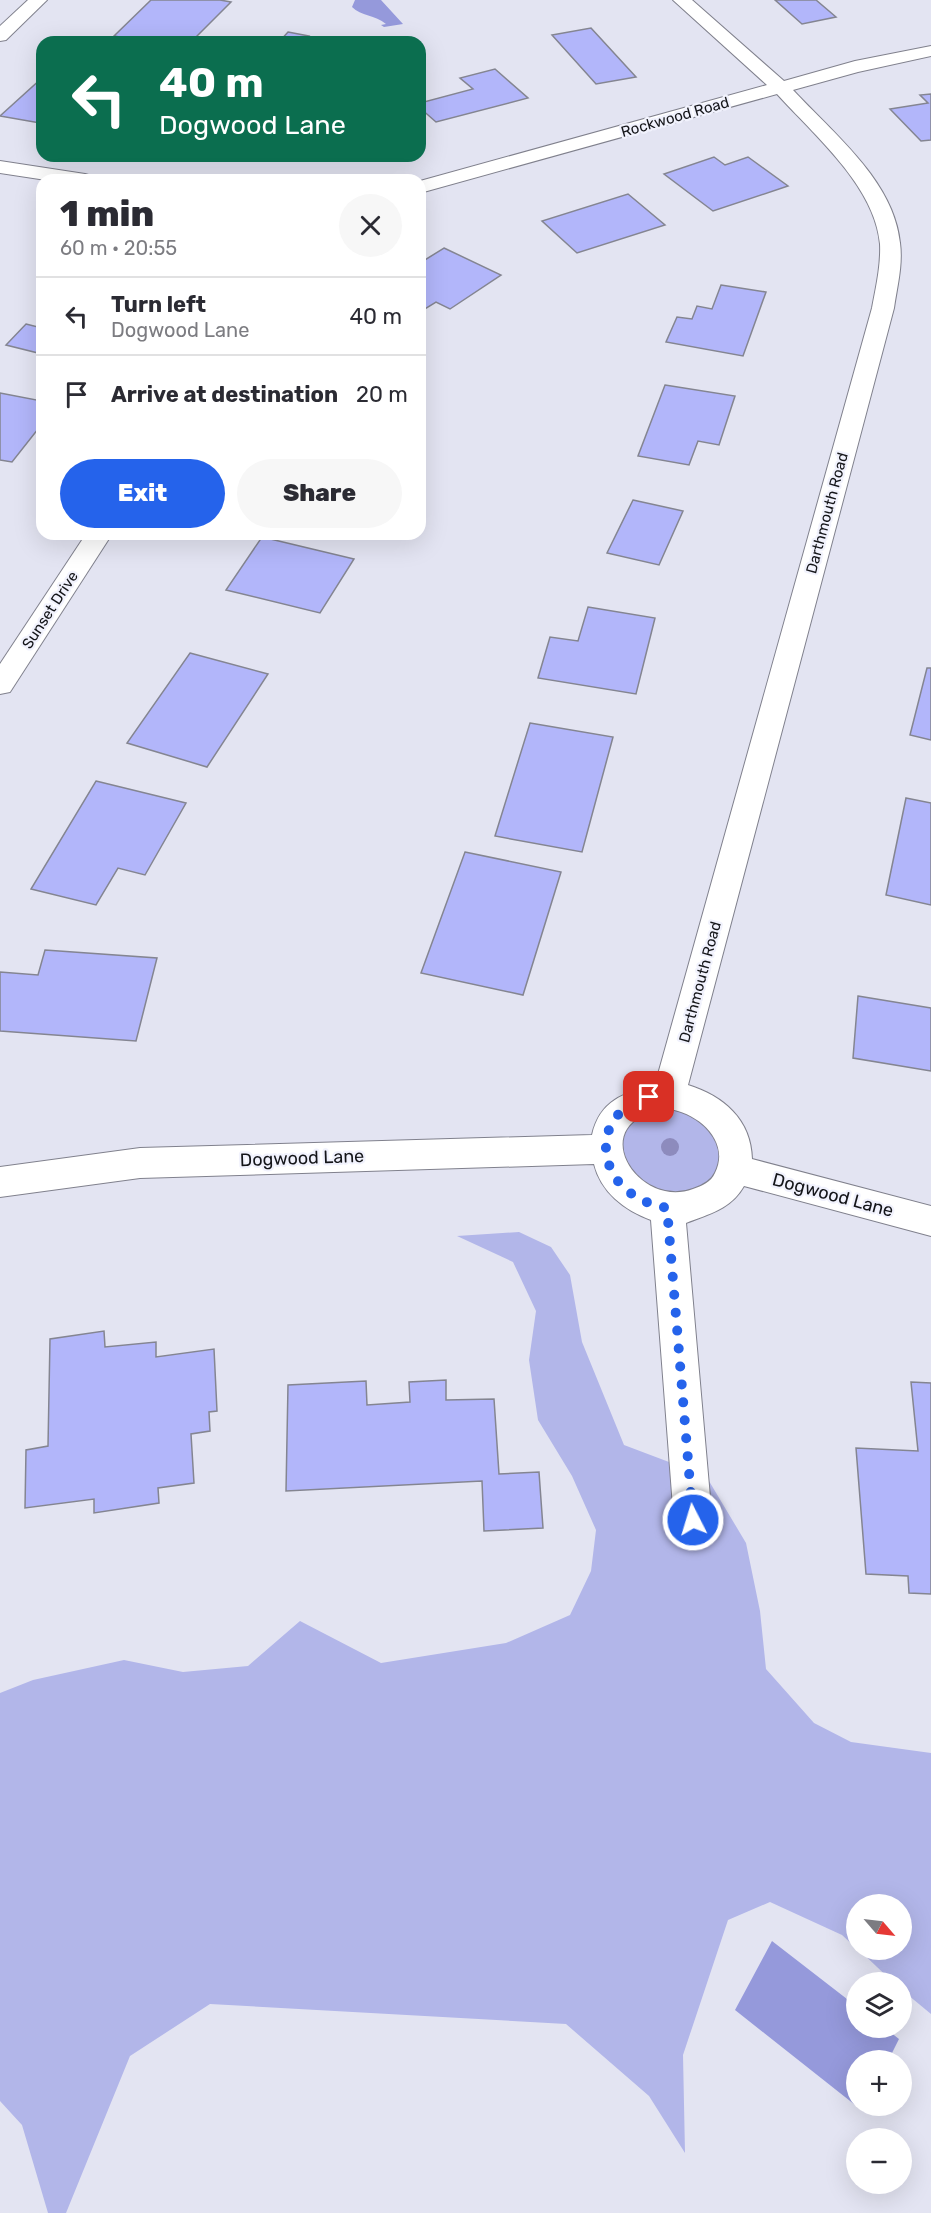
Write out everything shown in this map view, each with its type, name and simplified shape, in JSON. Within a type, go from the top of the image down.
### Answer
[{"type":"street","points":[[0,36],[38,0]]},
{"type":"street","name":"Darthmouth Road","points":[[669,1095],[883,308],[890,266],[890,242],[885,220],[872,191],[851,164],[780,87],[682,0]]},
{"type":"street","name":"Rockwood Road","points":[[426,185],[855,67],[931,51]]},
{"type":"street","points":[[0,167],[46,174]]},
{"type":"street","name":"Sunset Drive","points":[[0,686],[95,540]]},
{"type":"street","points":[[669,1095],[688,1098],[706,1107],[722,1119],[731,1134],[736,1151],[734,1169],[728,1183],[717,1195],[703,1203],[685,1208],[667,1208],[648,1203],[631,1194],[618,1182],[608,1166],[606,1149],[608,1132],[616,1116],[631,1104],[649,1097],[669,1095]]},
{"type":"street","name":"Dogwood Lane","points":[[0,1182],[140,1162],[606,1149]]},
{"type":"street","name":"Dogwood Lane","points":[[734,1169],[931,1221]]},
{"type":"street","points":[[667,1208],[693,1520]]},
{"type":"shaded area","points":[[355,0],[381,0],[403,24],[384,27],[381,25],[386,24],[382,21],[352,7]]},
{"type":"shaded area","points":[[649,1097],[731,1134],[714,1196],[636,1198],[608,1132]]},
{"type":"shaded area","points":[[519,1232],[551,1247],[570,1275],[582,1342],[624,1445],[706,1476],[746,1543],[760,1611],[766,1669],[814,1723],[851,1742],[931,1753],[931,2014],[912,1998],[912,1972],[882,1972],[870,1960],[912,1960],[912,1894],[846,1894],[846,1939],[770,1902],[728,1920],[683,2055],[685,2153],[649,2096],[566,2024],[210,2004],[130,2056],[66,2213],[48,2213],[22,2125],[0,2101],[0,1693],[33,1680],[124,1660],[183,1672],[248,1666],[300,1621],[381,1663],[506,1643],[570,1615],[591,1571],[596,1530],[572,1476],[538,1420],[529,1360],[536,1311],[513,1262],[457,1236]]},
{"type":"shaded area","points":[[772,1941],[846,1998],[846,2038],[899,2039],[894,2050],[846,2050],[846,2098],[735,2010]]},
{"type":"building","points":[[151,0],[231,2],[197,36],[114,36]]},
{"type":"building","points":[[775,0],[816,0],[836,17],[802,24]]},
{"type":"building","points":[[591,28],[636,77],[596,84],[552,35]]},
{"type":"building","points":[[288,32],[309,36],[284,36]]},
{"type":"building","points":[[495,69],[528,98],[436,122],[426,113],[426,101],[473,89],[460,78]]},
{"type":"building","points":[[36,83],[36,122],[0,116]]},
{"type":"building","points":[[931,94],[931,140],[921,141],[890,109],[928,103],[920,95]]},
{"type":"building","points":[[714,157],[725,165],[748,157],[788,186],[713,211],[664,174]]},
{"type":"building","points":[[628,194],[665,225],[577,253],[542,221]]},
{"type":"building","points":[[444,248],[501,275],[450,309],[436,302],[426,308],[426,259]]},
{"type":"building","points":[[721,285],[766,292],[743,356],[666,342],[677,317],[692,319],[697,306],[712,309]]},
{"type":"building","points":[[26,324],[36,326],[36,352],[6,345]]},
{"type":"building","points":[[665,385],[735,396],[719,445],[698,441],[689,465],[638,456]]},
{"type":"building","points":[[0,393],[36,400],[36,432],[12,462],[0,460]]},
{"type":"building","points":[[633,500],[683,511],[659,565],[607,553]]},
{"type":"building","points":[[260,540],[275,540],[354,559],[320,613],[226,590]]},
{"type":"building","points":[[588,607],[655,618],[636,694],[538,678],[550,637],[578,641]]},
{"type":"building","points":[[190,653],[268,674],[207,767],[127,743]]},
{"type":"building","points":[[927,668],[931,668],[931,740],[910,735]]},
{"type":"building","points":[[530,723],[613,737],[582,852],[495,836]]},
{"type":"building","points":[[96,781],[186,803],[145,875],[118,868],[96,905],[31,889]]},
{"type":"building","points":[[906,798],[931,803],[931,905],[886,895]]},
{"type":"building","points":[[465,852],[561,872],[523,995],[421,973]]},
{"type":"building","points":[[45,950],[157,958],[136,1041],[0,1031],[0,972],[38,975]]},
{"type":"building","points":[[858,996],[931,1008],[931,1071],[853,1058]]},
{"type":"building","points":[[104,1331],[105,1347],[156,1342],[156,1357],[214,1349],[217,1411],[209,1412],[210,1431],[191,1434],[194,1483],[158,1488],[159,1503],[94,1513],[94,1499],[25,1508],[26,1450],[48,1446],[50,1339]]},
{"type":"building","points":[[446,1380],[446,1400],[494,1399],[499,1474],[539,1472],[543,1528],[484,1531],[482,1481],[286,1491],[288,1385],[366,1381],[367,1405],[410,1402],[409,1382]]},
{"type":"building","points":[[911,1382],[931,1383],[931,1594],[909,1593],[908,1576],[866,1574],[856,1448],[918,1451]]},
{"type":"route","points":[[649,1097],[631,1104],[616,1116],[608,1132],[606,1149],[608,1166],[618,1182],[631,1194],[648,1203],[667,1208],[693,1520]]}]
